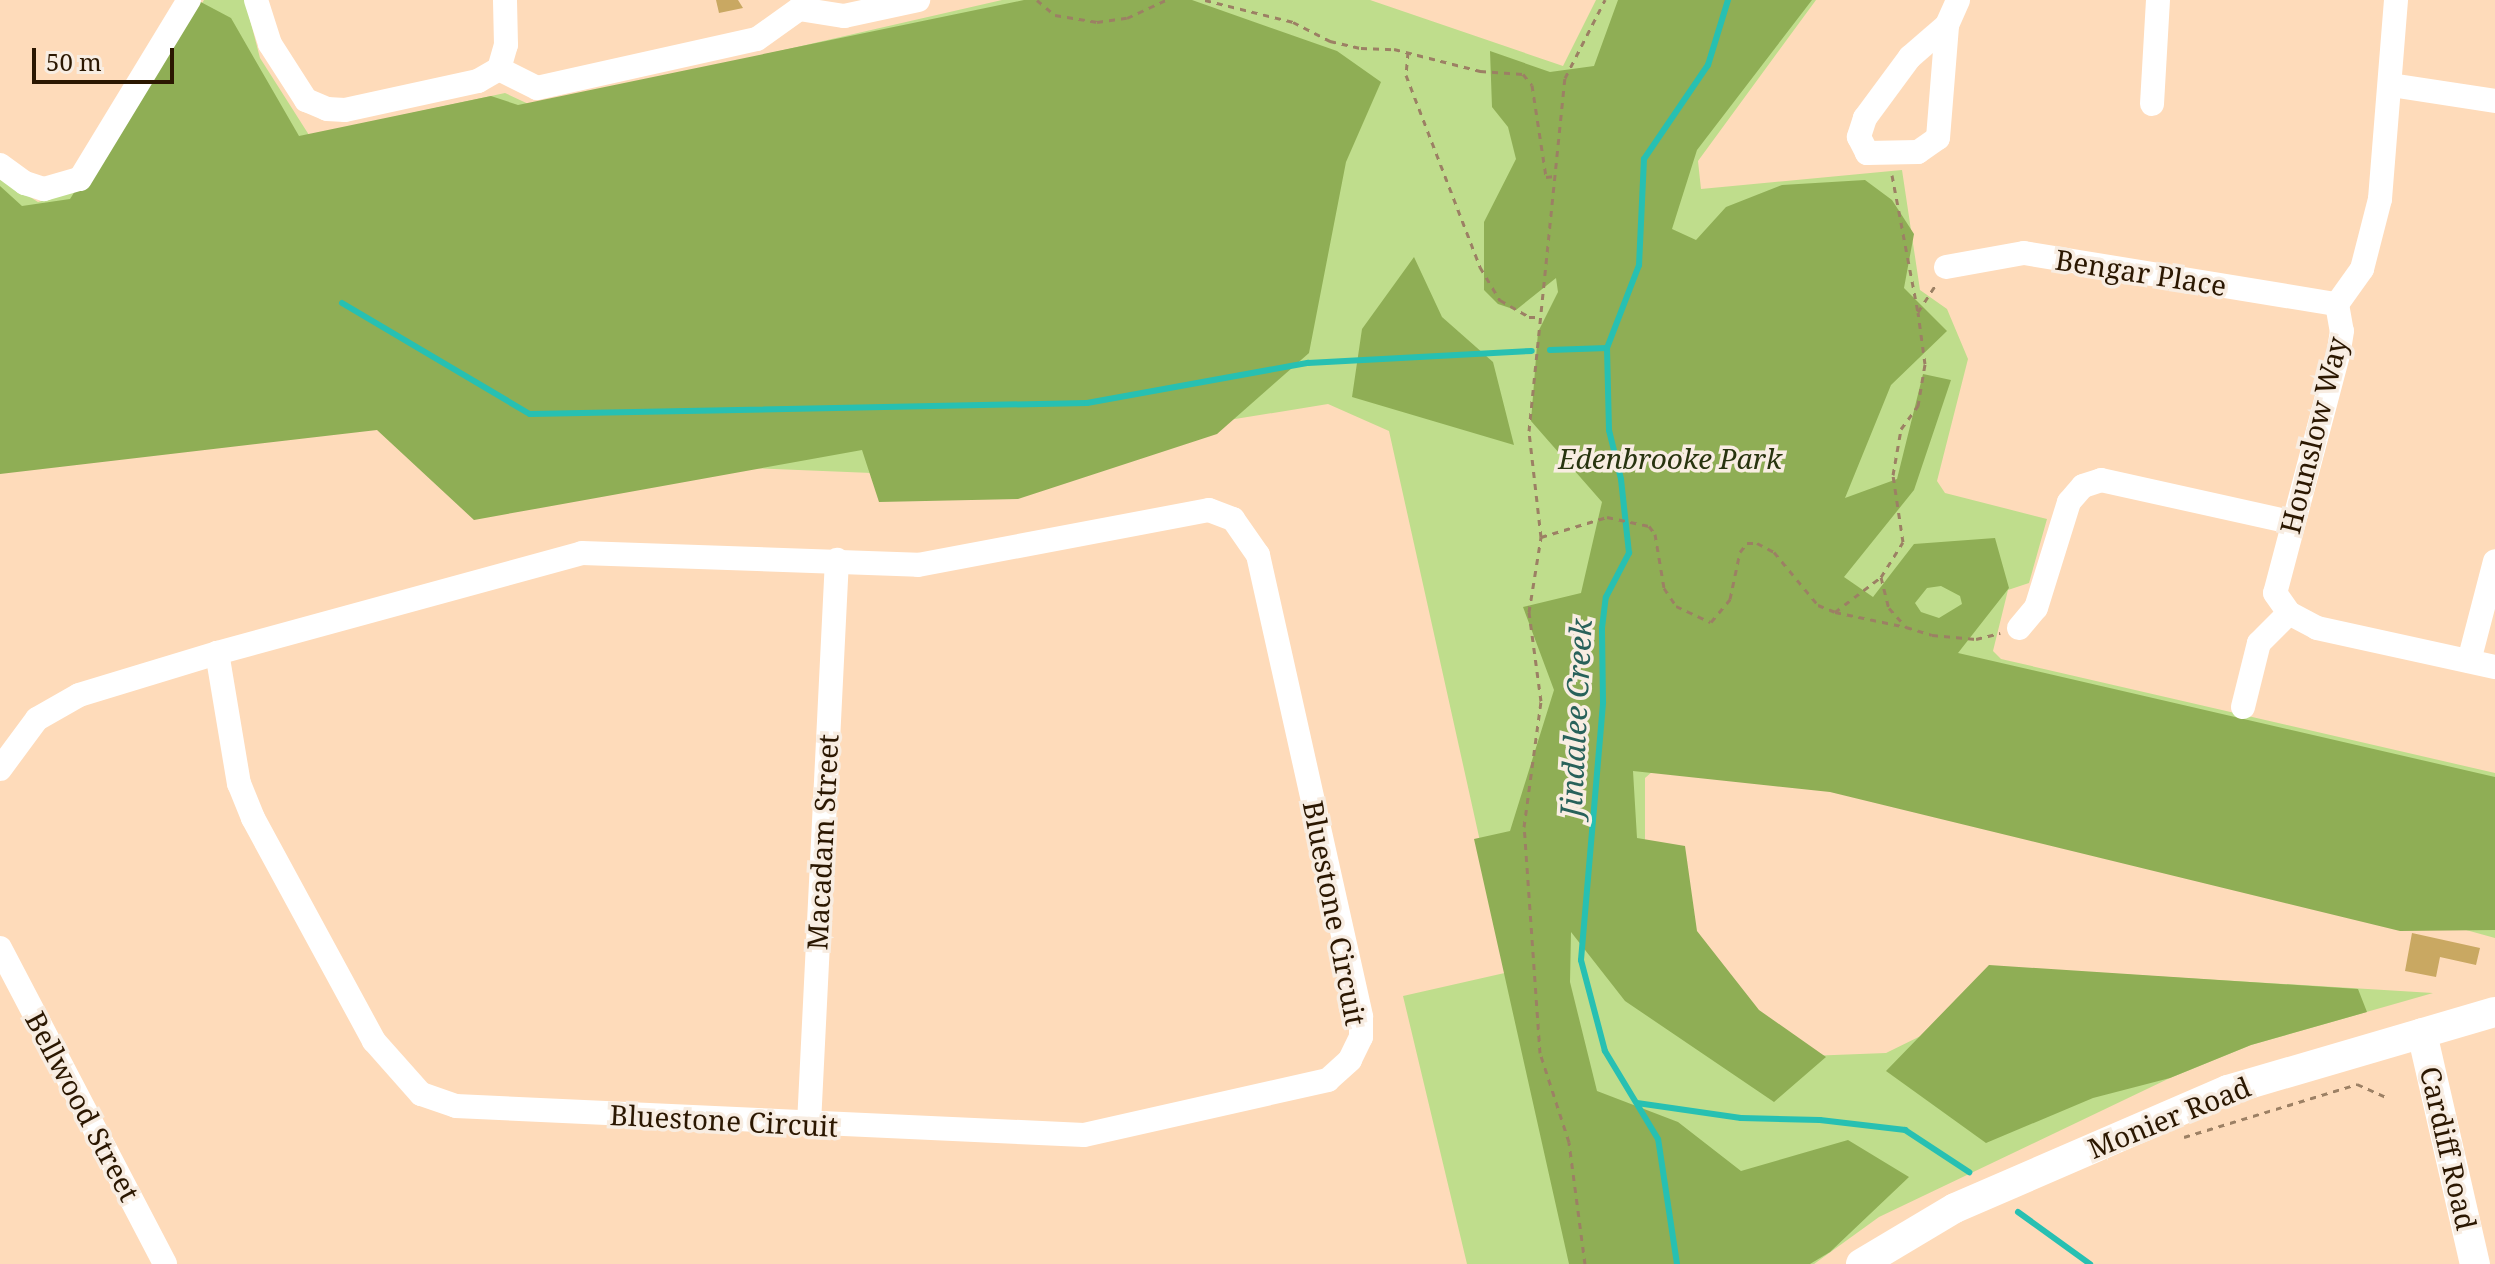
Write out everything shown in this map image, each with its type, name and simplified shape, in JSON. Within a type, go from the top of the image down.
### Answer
[{"type":"main road","name":"Monier Road","points":[[1861,1264],[1932,1220],[2050,1165],[2228,1090],[2495,1012]]},
{"type":"main road","name":"Cardiff Road","points":[[2422,1033],[2475,1264]]},
{"type":"street","points":[[0,165],[25,183],[44,189],[80,179],[189,0]]},
{"type":"street","points":[[256,0],[270,44],[289,77],[306,100],[327,109],[478,81],[499,69],[506,45],[505,0]]},
{"type":"street","points":[[499,69],[537,88],[757,39],[799,9],[844,16],[918,0]]},
{"type":"street","points":[[1947,25],[1910,57],[1862,124],[1863,149],[1888,156],[1927,149],[1940,134],[1947,25],[1958,0]]},
{"type":"street","points":[[2152,104],[2158,0]]},
{"type":"street","name":"Hounslow Way","points":[[2289,613],[2275,582],[2338,355],[2342,331],[2337,304],[2362,269],[2380,199],[2396,0]]},
{"type":"street","points":[[2391,85],[2495,101]]},
{"type":"street","name":"Bengar Place","points":[[1946,267],[2024,253],[2337,304]]},
{"type":"street","points":[[2019,628],[2036,608],[2069,502],[2083,486],[2101,480],[2291,522]]},
{"type":"street","name":"Bluestone Circuit","points":[[0,769],[37,719],[79,695],[217,653],[582,553],[918,565],[1190,510],[1233,519],[1258,555],[1361,1017],[1361,1037],[1350,1060],[1328,1080],[1084,1135],[469,1107],[421,1094],[374,1041],[253,818],[239,784],[217,653]]},
{"type":"street","name":"Macadam Street","points":[[809,1124],[837,560]]},
{"type":"street","points":[[2469,661],[2495,561]]},
{"type":"street","points":[[2243,707],[2259,643],[2289,613],[2317,628],[2495,667]]},
{"type":"street","name":"Bellwood Street","points":[[0,948],[165,1264]]},
{"type":"path","points":[[1037,0],[1055,15],[1097,22],[1127,18],[1166,0]]},
{"type":"path","points":[[1205,0],[1293,22],[1330,41],[1408,52],[1480,71],[1523,74],[1532,85],[1546,177],[1555,176]]},
{"type":"path","points":[[1585,1264],[1569,1142],[1540,1053],[1524,827],[1541,701],[1529,612],[1541,537],[1529,459],[1565,78],[1605,0]]},
{"type":"path","points":[[1408,52],[1406,75],[1480,267],[1500,300],[1529,317],[1541,317]]},
{"type":"path","points":[[1835,612],[1881,577],[1903,542],[1893,475],[1901,429],[1918,406],[1925,364],[1888,156]]},
{"type":"path","points":[[1918,312],[1946,267]]},
{"type":"path","points":[[1541,537],[1607,517],[1649,526],[1655,534],[1664,588],[1676,606],[1711,622],[1730,599],[1740,552],[1747,543],[1757,543],[1774,552],[1818,605],[1835,612],[1932,635],[1976,639],[2019,628]]},
{"type":"path","points":[[1881,577],[1889,608],[1906,627]]},
{"type":"path","points":[[2183,1138],[2357,1084],[2386,1097]]},
{"type":"green space","points":[[197,0],[231,18],[299,136],[491,96],[518,105],[1024,0],[1192,0],[1337,51],[1381,82],[1346,162],[1309,353],[1217,434],[1018,499],[879,502],[862,450],[474,520],[377,430],[0,474],[0,186],[22,206],[70,199]]},
{"type":"green space","name":"Edenbrooke Park","points":[[204,0],[245,0],[260,58],[309,135],[505,93],[535,107],[1002,0],[1370,0],[1563,66],[1596,0],[1816,0],[1698,161],[1701,189],[1902,170],[1920,290],[1947,309],[1968,359],[1937,481],[1945,493],[2047,519],[2029,583],[2008,590],[1993,651],[2001,659],[2495,773],[2495,938],[2325,891],[1684,744],[1645,778],[1645,845],[1669,937],[1808,1056],[1886,1053],[1939,1027],[2004,967],[2433,993],[2251,1045],[2170,1078],[1879,1217],[1814,1264],[1467,1264],[1403,996],[1509,972],[1389,431],[1328,404],[896,474],[727,467],[417,421],[0,458],[0,178],[38,202],[85,189]]},
{"type":"green space","points":[[1618,0],[1812,0],[1697,150],[1672,229],[1696,240],[1726,207],[1782,185],[1865,180],[1892,200],[1914,234],[1904,288],[1947,331],[1891,385],[1845,498],[1897,479],[1923,374],[1951,380],[1914,490],[1844,577],[1873,597],[1914,544],[1995,538],[2009,588],[1958,653],[2495,777],[2495,930],[2400,931],[1830,792],[1633,771],[1637,838],[1685,846],[1697,931],[1759,1010],[1826,1057],[1774,1102],[1625,1001],[1571,932],[1570,982],[1597,1091],[1678,1122],[1741,1171],[1848,1140],[1909,1177],[1830,1252],[1810,1264],[1569,1264],[1474,839],[1510,831],[1554,690],[1523,607],[1581,593],[1602,502],[1531,421],[1538,332],[1558,292],[1556,278],[1516,310],[1498,304],[1484,290],[1484,222],[1516,159],[1508,127],[1492,107],[1490,51],[1550,72],[1594,66]],"holes":[[[1941,586],[1960,596],[1962,604],[1939,618],[1921,612],[1915,603],[1927,588]]]},
{"type":"green space","points":[[1414,257],[1442,317],[1493,362],[1514,445],[1352,397],[1362,329]]},
{"type":"green space","points":[[1989,965],[2358,989],[2367,1012],[2251,1045],[2170,1078],[2093,1098],[1986,1143],[1886,1071]]},
{"type":"building","points":[[716,0],[738,0],[743,8],[719,13]]},
{"type":"building","points":[[2412,933],[2480,948],[2476,965],[2440,957],[2436,977],[2405,971]]},
{"type":"waterway","name":"Jindalee Creek","points":[[1677,1264],[1658,1139],[1605,1051],[1581,960],[1603,702],[1602,628],[1606,597],[1629,553],[1621,479],[1609,430],[1607,348],[1639,265],[1644,159],[1708,65],[1728,0]]},
{"type":"waterway","points":[[342,303],[530,414],[1087,403],[1308,363],[1532,351]]},
{"type":"waterway","points":[[1550,350],[1607,348]]},
{"type":"waterway","points":[[1637,1103],[1741,1118],[1820,1120],[1905,1130],[1969,1172]]},
{"type":"waterway","points":[[2018,1212],[2090,1264]]}]
